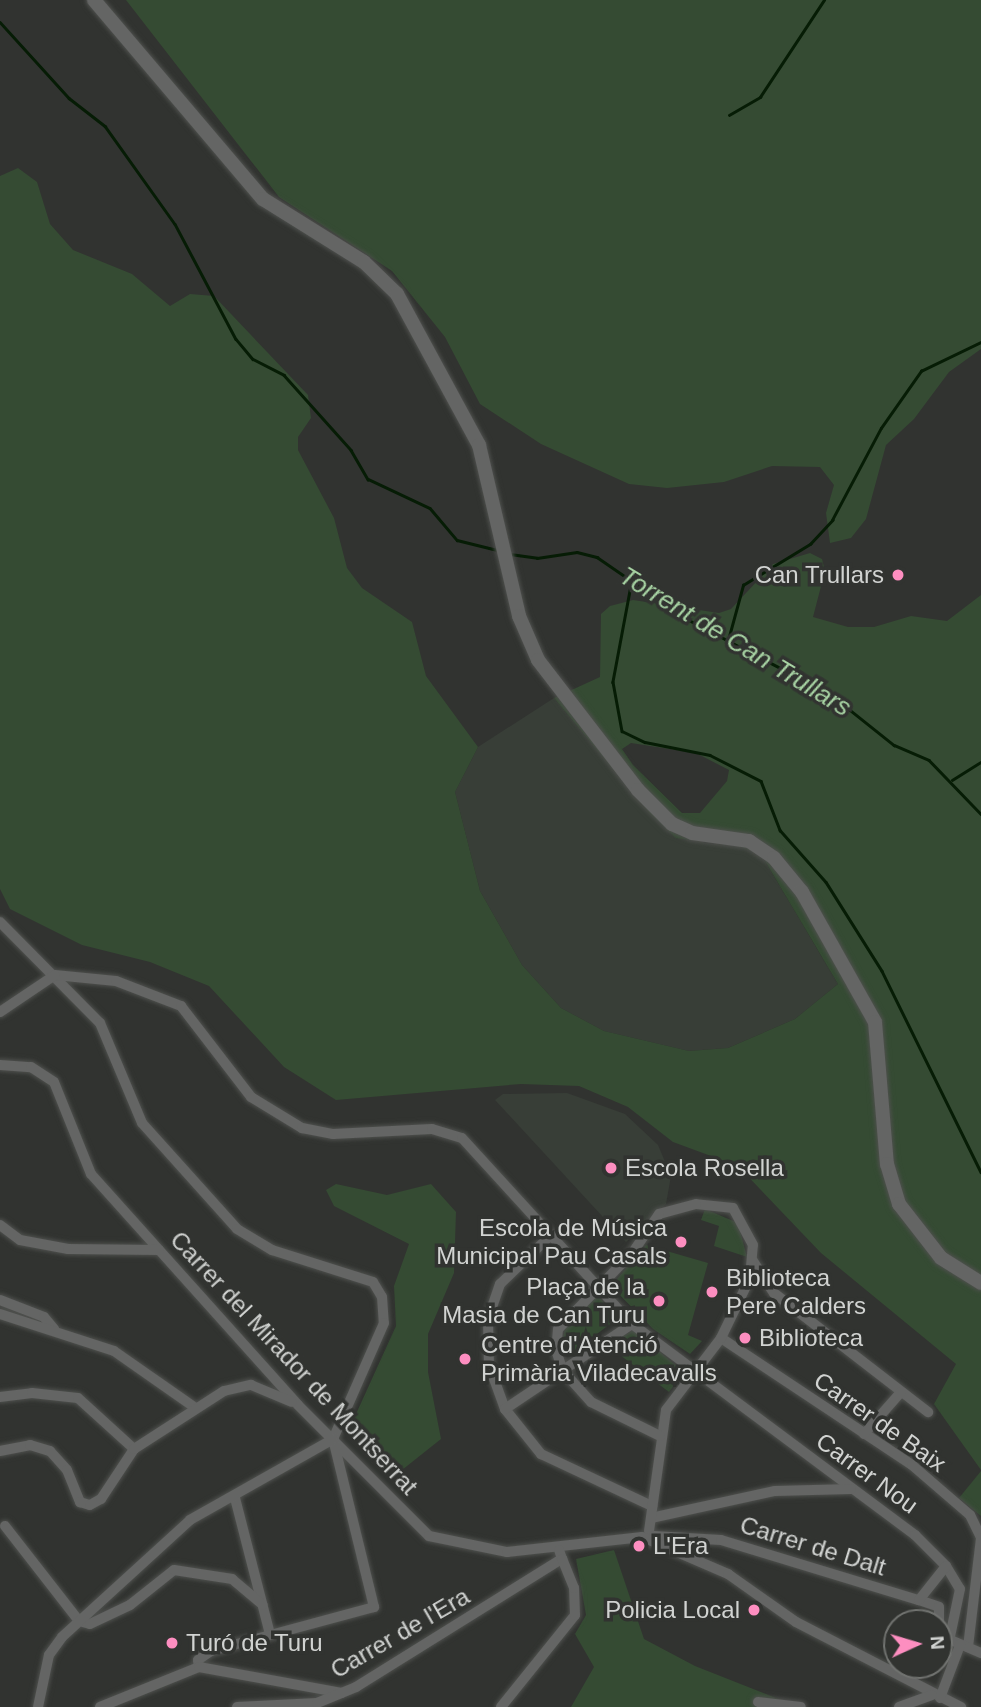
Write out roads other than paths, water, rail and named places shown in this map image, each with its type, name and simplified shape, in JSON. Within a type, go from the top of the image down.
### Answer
[{"type":"street","points":[[94,0],[263,200],[364,262],[397,294],[473,431],[495,500],[516,601],[538,660],[655,808],[692,833],[749,841],[774,858],[802,891],[875,1022],[894,1193],[941,1258],[981,1283]]},
{"type":"street","points":[[0,922],[100,1023],[142,1123],[237,1229],[272,1250],[363,1277],[382,1297],[384,1323],[333,1439],[235,1497],[190,1520],[79,1621],[49,1655],[38,1707]]},
{"type":"street","points":[[0,1012],[55,975],[116,981],[181,1006],[251,1097],[302,1128],[333,1134],[432,1129],[462,1138],[632,1324],[694,1369]]},
{"type":"street","name":"Carrer del Mirador de Montserrat","points":[[0,1065],[31,1068],[54,1082],[83,1163],[298,1405],[429,1536],[496,1551],[561,1555],[649,1536]]},
{"type":"street","points":[[660,1437],[591,1402],[563,1371],[556,1350],[558,1329],[599,1287],[659,1214],[696,1204],[733,1208],[747,1227],[753,1261],[774,1293],[928,1412]]},
{"type":"street","points":[[0,1225],[20,1240],[68,1249],[159,1250]]},
{"type":"street","points":[[551,1235],[500,1284],[488,1319],[489,1366],[505,1409],[541,1454],[652,1512],[775,1492],[851,1489]]},
{"type":"street","points":[[753,1261],[721,1338],[694,1369],[666,1410],[660,1437],[649,1536],[728,1574],[796,1622],[936,1697],[961,1707]]},
{"type":"street","points":[[0,1300],[44,1317],[54,1329]]},
{"type":"street","points":[[0,1314],[54,1329],[114,1351],[194,1407]]},
{"type":"street","points":[[505,1409],[632,1324]]},
{"type":"street","name":"Carrer de Baix","points":[[721,1338],[864,1434],[970,1515],[981,1538],[954,1642]]},
{"type":"street","name":"Carrer Nou","points":[[694,1369],[915,1535],[946,1566],[960,1589],[954,1642]]},
{"type":"street","points":[[0,1451],[30,1445],[50,1451],[67,1470],[80,1502],[90,1505],[101,1499],[134,1449],[194,1407],[243,1384],[298,1405]]},
{"type":"street","points":[[864,1434],[901,1392]]},
{"type":"street","points":[[0,1397],[33,1393],[78,1398],[134,1449]]},
{"type":"street","points":[[199,1667],[203,1654],[374,1607],[333,1439]]},
{"type":"street","points":[[235,1497],[270,1634]]},
{"type":"street","points":[[5,1525],[79,1621],[90,1624],[130,1605],[174,1570],[232,1579],[263,1605]]},
{"type":"street","name":"Carrer de Dalt","points":[[649,1536],[721,1539],[919,1600],[939,1609]]},
{"type":"street","points":[[502,1707],[575,1615],[574,1588],[561,1555]]},
{"type":"street","name":"Carrer de l'Era","points":[[237,1707],[317,1703],[341,1693],[561,1555]]},
{"type":"street","points":[[919,1600],[946,1566]]},
{"type":"street","points":[[936,1697],[954,1642],[981,1653]]},
{"type":"street","points":[[100,1707],[199,1667],[341,1693]]},
{"type":"street","points":[[899,1707],[936,1697]]},
{"type":"street","points":[[758,1702],[801,1707]]},
{"type":"waterway","points":[[729,115],[760,97],[824,0]]},
{"type":"waterway","name":"Torrent de Can Trullars","points":[[0,22],[69,98],[105,126],[175,224],[236,339],[253,359],[284,375],[351,450],[368,479],[430,508],[457,540],[497,550]]},
{"type":"waterway","points":[[728,640],[743,585],[810,544],[832,520],[881,428],[921,371],[981,342]]},
{"type":"waterway","name":"Torrent de Can Trullars","points":[[510,554],[537,558],[577,552],[597,557],[687,619],[830,694],[894,745],[929,760],[981,814]]},
{"type":"waterway","points":[[632,580],[613,682],[622,731],[645,742],[710,755],[761,781],[780,830],[826,882],[882,971],[981,1172]]},
{"type":"waterway","points":[[952,780],[981,762]]},
{"type":"place","name":"Can Trullars","points":[[898,575]]},
{"type":"place","name":"Escola Rosella","points":[[611,1168]]},
{"type":"place","name":"Escola de Música Municipal Pau Casals","points":[[681,1242]]},
{"type":"place","name":"Biblioteca Pere Calders","points":[[712,1292]]},
{"type":"place","name":"Plaça de la Masia de Can Turu","points":[[659,1301]]},
{"type":"place","name":"Biblioteca","points":[[745,1338]]},
{"type":"place","name":"Centre d'Atenció Primària Viladecavalls","points":[[465,1359]]},
{"type":"place","name":"L'Era","points":[[639,1546]]},
{"type":"place","name":"Policia Local","points":[[754,1610]]},
{"type":"place","name":"Turó de Turu","points":[[172,1643]]}]
